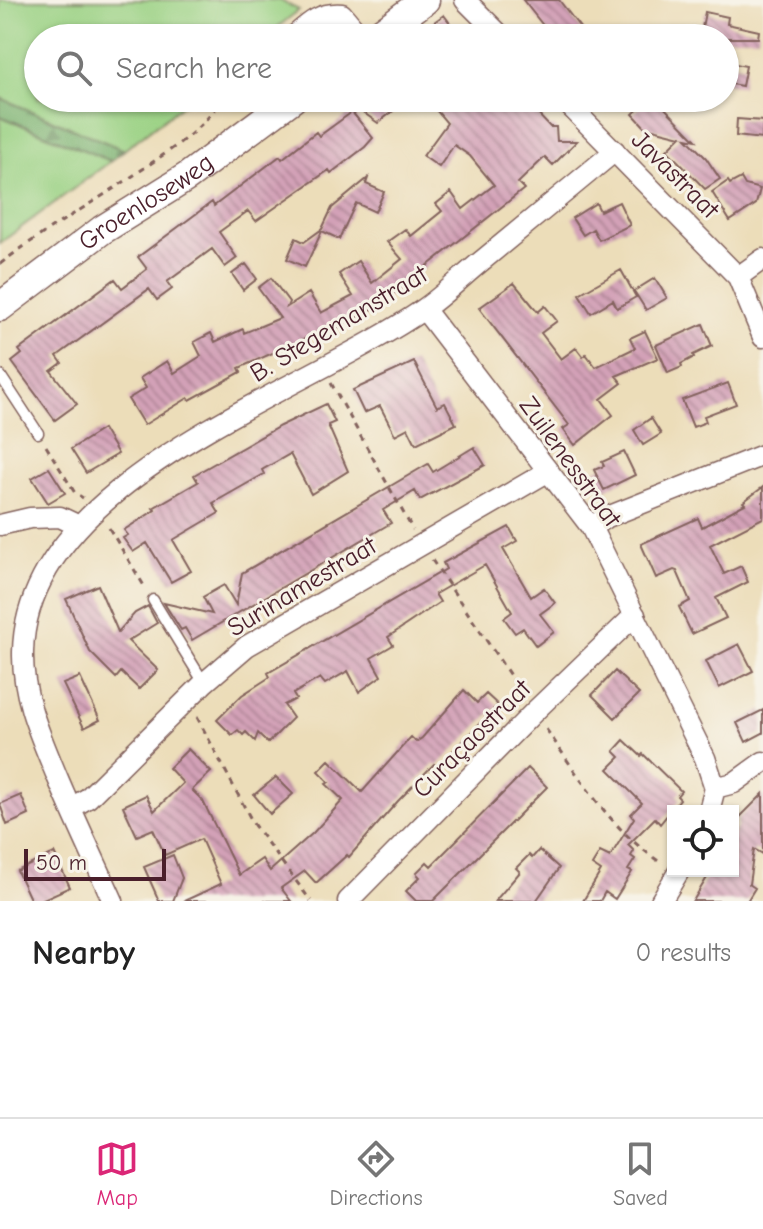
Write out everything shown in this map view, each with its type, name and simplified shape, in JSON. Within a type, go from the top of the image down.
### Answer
[{"type":"main road","points":[[393,24],[425,0]]},
{"type":"main road","name":"Groenloseweg","points":[[0,307],[102,230],[187,177],[274,112]]},
{"type":"street","points":[[465,0],[489,24]]},
{"type":"street","points":[[309,24],[318,16],[330,13],[342,14],[350,24]]},
{"type":"street","name":"Javastraat","points":[[576,112],[738,277],[763,337]]},
{"type":"street","name":"B. Stegemanstraat","points":[[113,901],[29,704],[23,653],[31,599],[53,558],[79,526],[126,483],[182,445],[323,369],[424,309],[615,151]]},
{"type":"street","points":[[738,277],[763,259]]},
{"type":"street","name":"Zuilenesstraat","points":[[424,309],[591,527],[705,758],[715,788]]},
{"type":"street","points":[[591,527],[605,518],[763,455]]},
{"type":"street","name":"Surinamestraat","points":[[71,808],[88,798],[204,683],[247,646],[547,472]]},
{"type":"street","points":[[0,525],[30,518],[60,517],[79,526]]},
{"type":"street","name":"Curaçaostraat","points":[[348,901],[534,712],[635,615]]},
{"type":"street","points":[[711,805],[715,788],[734,783],[763,762]]},
{"type":"street","points":[[661,901],[668,877]]},
{"type":"lane","points":[[0,375],[38,433]]},
{"type":"lane","points":[[153,600],[204,683]]},
{"type":"path","points":[[0,264],[26,244],[110,193],[187,138],[214,112]]},
{"type":"path","points":[[323,369],[423,546],[534,712],[606,815],[642,850],[667,865]]},
{"type":"path","points":[[187,700],[254,825],[311,901]]},
{"type":"green space","points":[[0,0],[279,0],[299,10],[282,24],[24,24],[24,108],[0,98]]},
{"type":"green space","points":[[0,98],[24,108],[24,112],[33,112],[124,150],[111,161],[0,116]]},
{"type":"green space","points":[[33,112],[173,112],[124,150]]},
{"type":"green space","points":[[0,116],[111,161],[0,243]]},
{"type":"building","points":[[523,0],[559,0],[577,24],[542,24]]},
{"type":"building","points":[[705,12],[728,17],[727,24],[703,24]]},
{"type":"building","points":[[444,15],[451,24],[431,24]]},
{"type":"building","points":[[739,27],[759,31],[758,38],[739,38]]},
{"type":"building","points":[[739,65],[746,66],[742,86],[739,85]]},
{"type":"building","points":[[352,112],[373,138],[331,173],[329,170],[256,221],[248,211],[219,232],[237,258],[225,267],[212,249],[167,282],[172,289],[157,300],[149,289],[57,356],[62,363],[51,371],[77,404],[55,420],[12,362],[22,354],[19,350],[115,279],[122,288],[147,269],[138,257],[212,202],[214,206],[280,156],[282,159],[316,132],[319,136]]},
{"type":"building","points":[[363,112],[392,112],[378,123]]},
{"type":"building","points":[[438,112],[536,112],[550,127],[556,127],[557,141],[577,141],[553,165],[545,157],[518,183],[524,189],[373,309],[328,333],[326,329],[239,368],[241,372],[190,400],[188,398],[144,425],[128,399],[146,388],[140,378],[167,361],[174,373],[201,356],[194,342],[211,333],[215,342],[243,329],[244,333],[280,318],[258,288],[271,278],[289,302],[287,307],[309,293],[321,313],[353,296],[339,274],[358,261],[372,283],[402,259],[387,242],[405,229],[411,236],[442,211],[436,204],[451,192],[463,209],[494,185],[470,156],[454,145],[439,167],[423,156],[447,123]]},
{"type":"building","points":[[669,112],[696,140],[686,138],[706,158],[720,179],[705,189],[667,150],[681,136],[645,127],[633,114]]},
{"type":"building","points":[[737,119],[763,121],[762,139],[736,136]]},
{"type":"building","points":[[368,178],[366,184],[384,192],[375,212],[356,203],[339,239],[322,231],[305,267],[287,259],[296,238],[304,242],[322,229],[332,208]]},
{"type":"building","points":[[741,178],[745,185],[760,189],[756,204],[730,221],[712,192],[728,181],[730,184]]},
{"type":"building","points":[[619,202],[630,225],[599,240],[593,229],[583,235],[572,218],[596,203],[600,211]]},
{"type":"building","points":[[246,264],[257,279],[243,290],[232,274]]},
{"type":"building","points":[[621,270],[636,297],[617,308],[613,300],[591,313],[579,294]]},
{"type":"building","points":[[655,278],[667,298],[646,310],[634,291]]},
{"type":"building","points":[[514,283],[538,312],[545,306],[557,321],[541,333],[561,359],[576,348],[583,357],[586,354],[596,367],[635,348],[630,338],[645,331],[658,358],[616,376],[622,383],[601,399],[613,415],[575,445],[563,429],[569,425],[479,308]]},
{"type":"building","points":[[703,324],[712,346],[668,373],[656,345]]},
{"type":"building","points":[[414,362],[437,407],[445,403],[456,424],[416,444],[408,428],[395,435],[380,406],[364,413],[353,390]]},
{"type":"building","points":[[728,383],[736,404],[704,416],[706,422],[693,427],[682,400]]},
{"type":"building","points":[[326,404],[335,422],[328,425],[348,471],[311,494],[290,454],[262,470],[264,474],[213,503],[219,513],[173,540],[191,571],[171,582],[147,543],[133,552],[123,538],[128,535],[124,530],[155,510],[153,508],[198,482],[194,475],[280,426]]},
{"type":"building","points":[[651,418],[661,434],[643,445],[634,430]]},
{"type":"building","points":[[103,429],[118,454],[86,473],[71,449]]},
{"type":"building","points":[[474,447],[485,465],[420,500],[415,491],[383,510],[391,523],[192,640],[185,628],[181,630],[164,603],[212,614],[203,597],[224,585],[236,605],[242,573],[428,464],[433,472]]},
{"type":"building","points":[[624,452],[635,475],[604,490],[594,470],[604,466],[602,462]]},
{"type":"building","points":[[49,468],[65,493],[48,503],[32,478]]},
{"type":"building","points":[[763,487],[763,518],[710,545],[724,574],[741,566],[748,582],[716,598],[726,618],[692,634],[679,607],[690,601],[677,571],[656,578],[641,544],[698,518],[702,527],[745,504],[743,502]]},
{"type":"building","points":[[509,527],[517,541],[503,549],[531,597],[544,588],[555,603],[540,614],[554,632],[536,646],[523,628],[515,633],[504,618],[512,612],[485,565],[435,594],[440,602],[388,637],[393,645],[371,658],[381,676],[359,692],[348,671],[325,684],[320,678],[293,694],[296,699],[284,705],[293,718],[268,743],[258,733],[255,741],[246,732],[243,735],[238,730],[232,735],[217,720],[242,695],[270,677],[268,673],[446,569],[443,563]]},
{"type":"building","points":[[98,585],[118,632],[135,613],[148,606],[157,623],[128,641],[158,670],[139,689],[121,672],[116,678],[90,652],[66,599]]},
{"type":"building","points":[[739,644],[753,671],[719,688],[706,661]]},
{"type":"building","points":[[615,671],[639,694],[615,718],[592,695]]},
{"type":"building","points":[[80,677],[100,720],[84,728],[63,684]]},
{"type":"building","points":[[464,690],[477,703],[486,694],[498,705],[437,767],[434,764],[349,857],[347,855],[316,883],[305,871],[281,888],[291,901],[184,901],[221,884],[201,839],[165,855],[153,829],[137,836],[123,806],[146,795],[154,811],[183,783],[169,768],[188,749],[211,772],[192,790],[203,801],[239,875],[262,859],[270,871],[313,833],[343,800],[326,784],[329,782],[318,771],[329,760],[362,792],[411,737],[416,742],[422,738]]},
{"type":"building","points":[[763,710],[763,733],[746,742],[737,723]]},
{"type":"building","points":[[624,740],[681,791],[677,796],[680,799],[675,805],[667,805],[667,815],[660,824],[655,818],[628,845],[634,851],[631,856],[635,859],[628,870],[632,872],[615,899],[605,892],[600,901],[583,901],[601,871],[592,865],[600,852],[610,857],[634,818],[631,814],[642,803],[608,769],[620,757],[614,751]]},
{"type":"building","points":[[528,768],[547,787],[433,901],[416,901],[406,891],[420,877],[416,873],[427,862],[431,866]]},
{"type":"building","points":[[276,777],[293,794],[270,814],[254,795]]},
{"type":"building","points":[[763,794],[763,854],[754,849],[749,884],[755,888],[747,901],[693,901],[707,877],[739,877],[739,818]]},
{"type":"building","points":[[21,795],[29,815],[7,825],[0,804]]},
{"type":"building","points":[[539,850],[559,868],[536,901],[495,901],[520,872],[516,868]]},
{"type":"building","points":[[54,853],[70,887],[39,901],[31,901],[17,871]]},
{"type":"building","points":[[173,855],[182,878],[173,901],[159,901],[144,867]]}]
